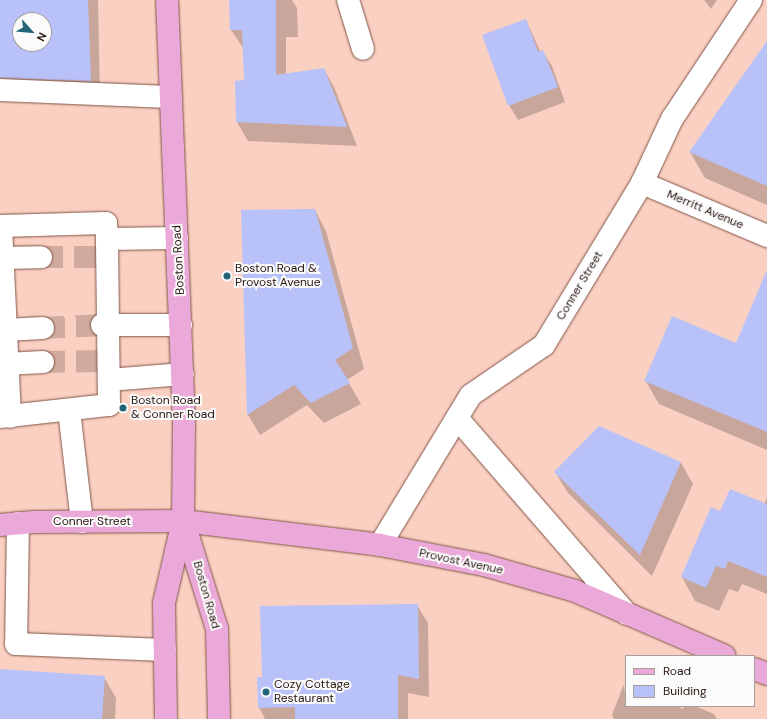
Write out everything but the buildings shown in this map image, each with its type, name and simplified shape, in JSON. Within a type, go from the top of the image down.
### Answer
[{"type":"main road","name":"Boston Road","points":[[166,719],[164,603],[183,522],[183,374],[177,238],[174,113],[170,97],[167,0]]},
{"type":"main road","name":"Boston Road","points":[[183,522],[217,629],[219,719]]},
{"type":"main road","name":"Conner Street","points":[[9,524],[183,522]]},
{"type":"main road","name":"Provost Avenue","points":[[183,522],[380,545],[484,565],[574,592],[723,655]]},
{"type":"main road","points":[[755,669],[767,674]]},
{"type":"street","points":[[348,0],[363,49]]},
{"type":"street","name":"Conner Street","points":[[380,545],[471,395],[544,345],[642,183],[672,119],[751,0]]},
{"type":"street","points":[[0,90],[170,97]]},
{"type":"street","name":"Merritt Avenue","points":[[642,183],[767,236]]},
{"type":"street","points":[[106,223],[105,325],[109,405],[5,417],[6,364],[0,226],[106,223]]},
{"type":"street","points":[[105,251],[177,238]]},
{"type":"street","points":[[2,258],[41,258]]},
{"type":"street","points":[[105,325],[181,325]]},
{"type":"street","points":[[5,330],[43,328]]},
{"type":"street","points":[[6,364],[43,362]]},
{"type":"street","points":[[107,367],[183,374]]},
{"type":"street","points":[[69,410],[82,522]]},
{"type":"street","points":[[457,418],[627,614]]},
{"type":"street","points":[[9,524],[16,644],[165,650]]},
{"type":"tunnel","points":[[41,257],[99,257]]},
{"type":"tunnel","points":[[43,328],[102,325]]},
{"type":"tunnel","points":[[43,362],[103,361]]},
{"type":"place","name":"Boston Road & Provost Avenue","points":[[227,276]]},
{"type":"place","name":"Boston Road & Conner Road","points":[[123,408]]},
{"type":"place","name":"Cozy Cottage Restaurant","points":[[266,692]]}]
